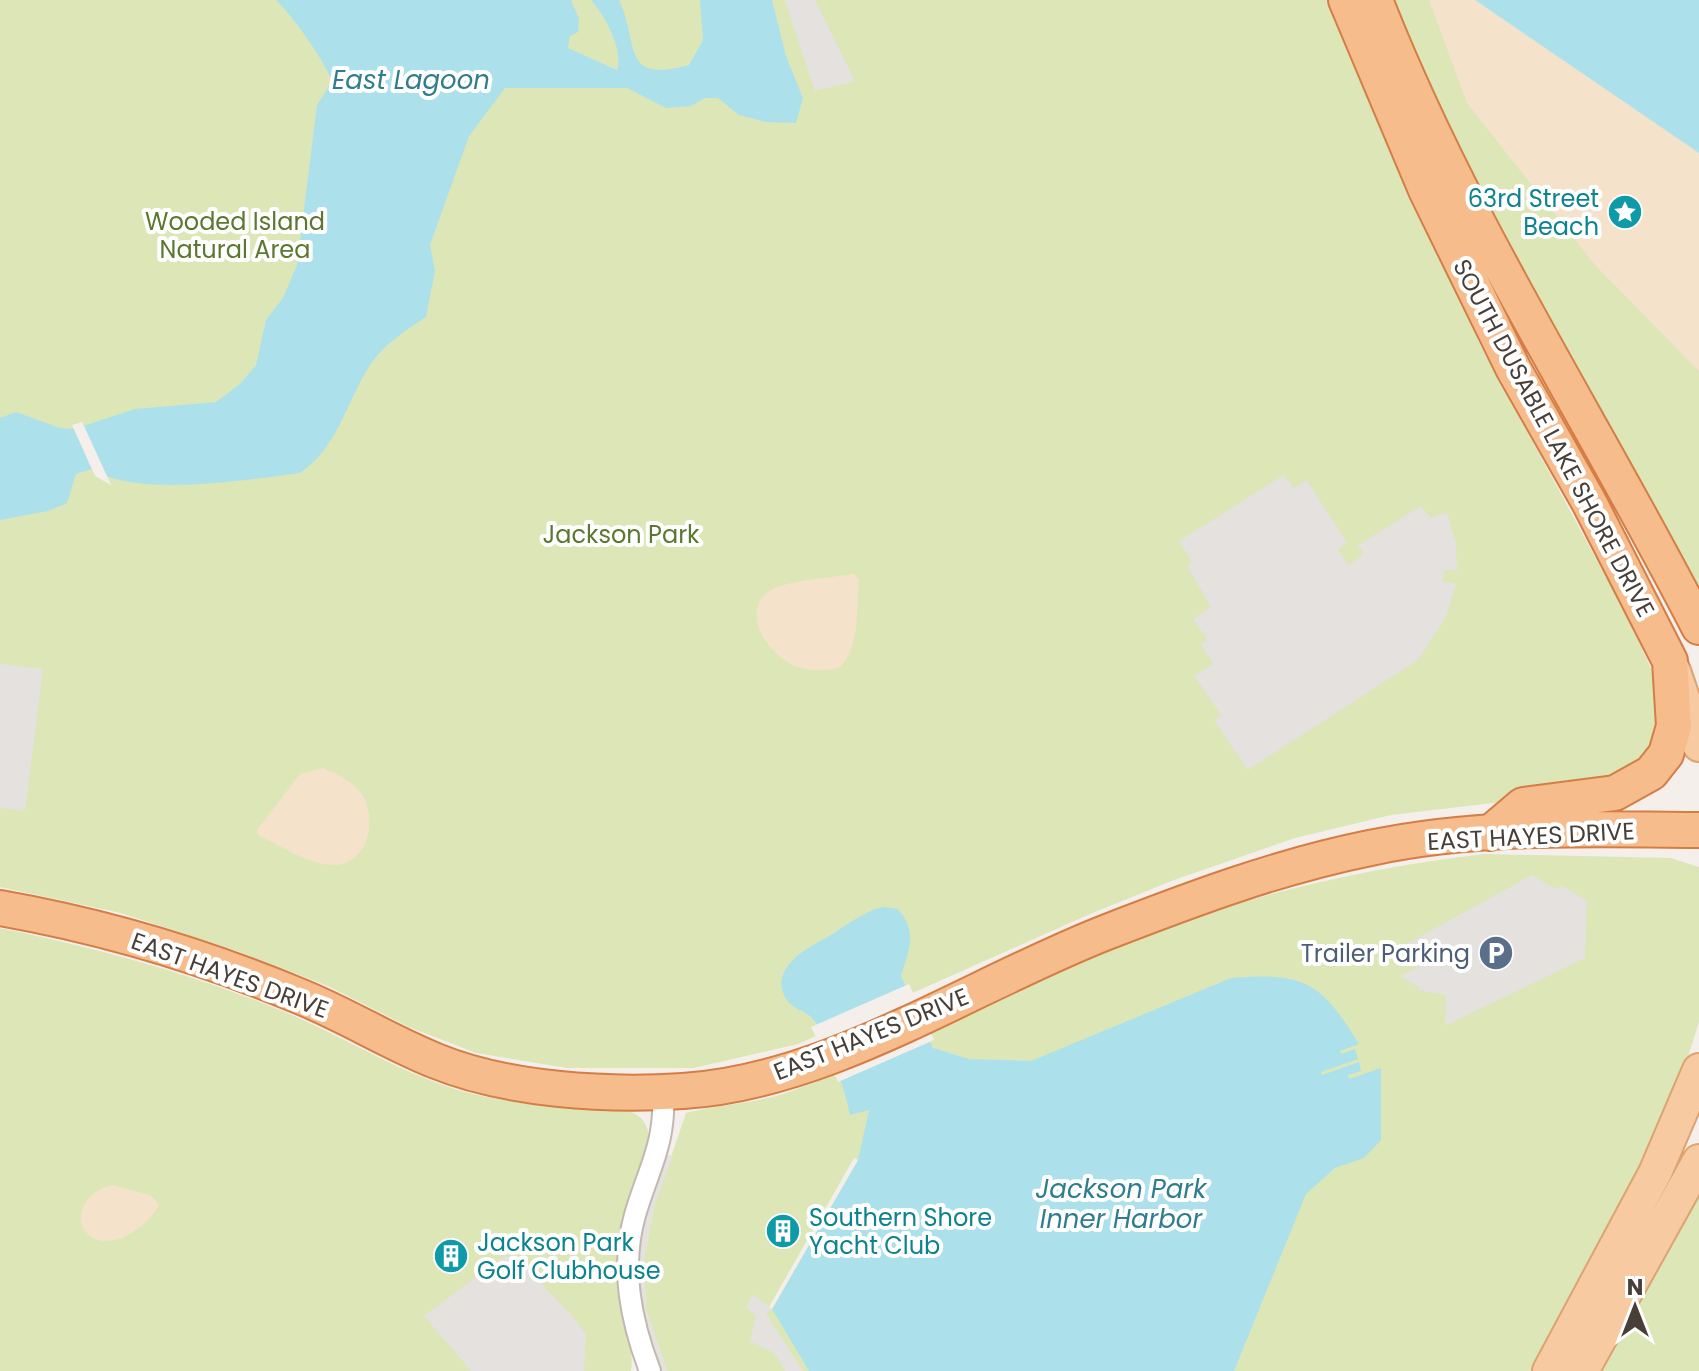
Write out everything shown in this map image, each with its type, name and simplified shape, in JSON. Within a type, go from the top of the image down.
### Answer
[{"type":"highway","name":"SOUTH DUSABLE LAKE SHORE DRIVE","points":[[1346,0],[1426,190],[1506,355],[1590,504],[1670,661]]},
{"type":"highway","name":"SOUTH DUSABLE LAKE SHORE DRIVE","points":[[1375,0],[1474,217],[1536,335],[1699,627]]},
{"type":"highway","points":[[1490,833],[1523,805],[1615,793],[1651,773],[1666,754],[1674,726],[1670,661]]},
{"type":"highway","name":"EAST HAYES DRIVE","points":[[0,908],[174,951],[299,996],[465,1072],[525,1083],[663,1091],[733,1086],[809,1065],[1104,933],[1285,869],[1372,847],[1490,833],[1699,830]]},
{"type":"main road","name":"SOUTH DUSABLE LAKE SHORE DRIVE","points":[[1670,661],[1699,745]]},
{"type":"main road","points":[[1549,1371],[1655,1173],[1699,1070]]},
{"type":"main road","points":[[1582,1371],[1699,1161]]},
{"type":"street","points":[[650,1371],[632,1316],[628,1259],[634,1217],[663,1133],[663,1091]]},
{"type":"green space","name":"Jackson Park","points":[[0,0],[1331,0],[1480,345],[1626,614],[1653,673],[1666,716],[1640,774],[1518,800],[1391,815],[1295,838],[1174,880],[1090,914],[798,1044],[694,1068],[567,1068],[476,1053],[409,1027],[328,986],[237,951],[121,913],[0,887]]},
{"type":"green space","points":[[1394,0],[1475,0],[1699,153],[1699,593],[1514,264],[1429,85]]},
{"type":"green space","points":[[1484,854],[1671,858],[1699,867],[1699,1022],[1671,1111],[1535,1371],[667,1371],[646,1309],[644,1258],[654,1207],[686,1113],[774,1097],[834,1075],[1066,969],[1199,916],[1319,882]]},
{"type":"green space","points":[[0,928],[112,954],[221,987],[292,1015],[420,1076],[465,1092],[525,1103],[628,1111],[641,1119],[648,1130],[648,1144],[640,1176],[623,1219],[616,1259],[617,1289],[630,1344],[631,1371],[0,1371]]},
{"type":"green space","points":[[1699,1191],[1699,1371],[1594,1371]]},
{"type":"sand","name":"63rd Street Beach","points":[[1429,0],[1475,0],[1699,153],[1699,371],[1595,265],[1467,103]]},
{"type":"sand","points":[[854,574],[859,580],[856,627],[851,650],[839,668],[801,668],[790,664],[770,647],[758,625],[757,613],[760,602],[768,592],[795,582]]},
{"type":"sand","points":[[323,768],[343,778],[360,792],[369,814],[363,848],[346,863],[315,862],[258,835],[257,830],[300,774]]},
{"type":"sand","points":[[113,1185],[152,1196],[159,1205],[148,1220],[133,1232],[115,1240],[100,1240],[89,1235],[82,1226],[81,1214],[85,1202],[96,1192]]},
{"type":"shaded area","points":[[785,0],[815,0],[855,81],[815,91]]},
{"type":"shaded area","points":[[1284,475],[1294,488],[1307,480],[1347,543],[1338,550],[1349,565],[1364,554],[1358,545],[1421,506],[1431,518],[1447,512],[1456,544],[1457,570],[1444,570],[1443,581],[1456,584],[1446,617],[1418,660],[1248,770],[1214,720],[1221,715],[1194,676],[1213,664],[1201,644],[1207,639],[1193,619],[1211,607],[1187,566],[1192,562],[1179,541]]},
{"type":"shaded area","points":[[0,664],[43,669],[25,811],[0,808]]},
{"type":"shaded area","name":"Trailer Parking","points":[[1532,875],[1556,889],[1562,885],[1587,901],[1585,958],[1445,1026],[1446,995],[1417,990],[1420,988],[1400,976],[1422,964],[1399,948]]},
{"type":"shaded area","points":[[667,1155],[673,1156],[654,1207],[644,1258],[646,1309],[667,1371],[659,1371],[638,1297],[638,1242]]},
{"type":"shaded area","points":[[504,1256],[514,1256],[586,1334],[584,1371],[471,1371],[424,1316]]},
{"type":"shaded area","points":[[753,1294],[772,1309],[766,1314],[803,1371],[785,1371],[774,1353],[750,1341],[756,1316],[746,1307]]},
{"type":"water","name":"East Lagoon","points":[[276,0],[571,0],[579,19],[578,32],[570,36],[568,48],[617,70],[616,43],[591,0],[619,0],[636,56],[651,69],[667,69],[689,65],[703,40],[700,0],[772,0],[786,56],[803,98],[796,123],[766,122],[739,115],[718,98],[705,98],[691,106],[666,108],[627,88],[505,88],[469,136],[430,245],[435,271],[426,317],[395,338],[376,357],[333,437],[313,462],[300,473],[163,485],[111,478],[92,469],[76,474],[67,503],[48,511],[0,520],[0,418],[16,412],[60,428],[74,429],[135,409],[216,402],[240,384],[256,365],[266,320],[283,298],[297,265],[317,105],[332,82],[307,39]]},
{"type":"water","points":[[1475,0],[1699,0],[1699,153]]},
{"type":"water","name":"Jackson Park Inner Harbor","points":[[883,907],[898,909],[908,926],[910,941],[901,976],[933,1048],[969,1059],[1031,1061],[1231,978],[1277,977],[1294,980],[1321,994],[1359,1044],[1340,1051],[1341,1054],[1355,1049],[1358,1059],[1321,1072],[1322,1075],[1359,1062],[1361,1071],[1348,1075],[1349,1079],[1381,1068],[1381,1140],[1364,1158],[1335,1168],[1306,1194],[1234,1371],[809,1371],[772,1309],[858,1160],[869,1110],[850,1115],[823,1036],[811,1017],[786,999],[782,979],[785,970],[798,955],[860,916]]},
{"type":"pier","points":[[82,422],[111,485],[95,476],[72,425]]},
{"type":"pier","points":[[909,984],[934,1040],[838,1082],[811,1027]]},
{"type":"pier","points":[[854,1158],[858,1160],[772,1309],[769,1307]]},
{"type":"place","name":"63rd Street Beach","points":[[1625,212]]},
{"type":"place","name":"Trailer Parking","points":[[1496,953]]},
{"type":"place","name":"Southern Shore Yacht Club","points":[[783,1231]]},
{"type":"place","name":"Jackson Park Golf Clubhouse","points":[[451,1256]]},
{"type":"park label","name":"Wooded Island Natural Area","points":[[235,235]]}]
